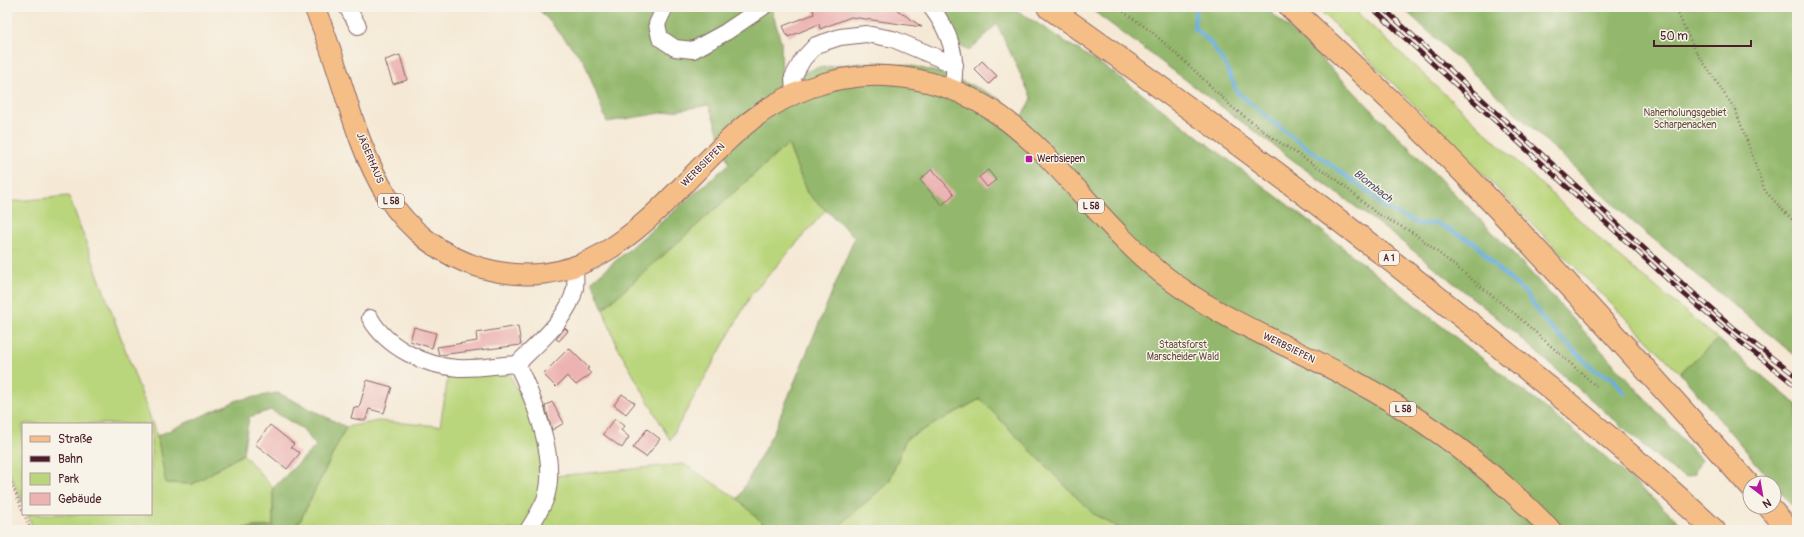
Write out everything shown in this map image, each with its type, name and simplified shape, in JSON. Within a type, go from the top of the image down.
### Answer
[{"type":"highway","name":"A 1","points":[[1048,7],[1151,79],[1402,267],[1614,440],[1714,530]]},
{"type":"highway","points":[[1290,7],[1377,88],[1484,194],[1667,392],[1742,477]]},
{"type":"highway","points":[[1776,515],[1789,530]]},
{"type":"main road","name":"JÄGERHAUS","points":[[314,7],[372,167],[389,199],[411,226],[430,242],[448,254],[469,264],[492,270],[518,273],[537,273],[551,272],[575,266]]},
{"type":"main road","name":"WERBSIEPEN","points":[[575,266],[607,250],[631,235],[660,210],[712,156],[744,126],[773,106],[794,94],[830,82],[868,76],[918,79],[952,89],[991,108],[1030,138],[1122,239],[1165,277],[1194,298],[1224,316],[1349,378],[1416,417],[1504,484],[1550,530]]},
{"type":"street","points":[[347,7],[358,26]]},
{"type":"street","points":[[665,7],[657,24],[660,38],[676,48],[693,50],[726,32],[763,7]]},
{"type":"street","points":[[931,7],[940,19],[951,42],[955,65],[952,89]]},
{"type":"street","points":[[794,94],[793,77],[803,59],[816,45],[840,37],[866,34],[893,39],[955,65]]},
{"type":"street","points":[[370,318],[380,333],[399,348],[441,366],[459,368],[517,364],[565,311],[575,288],[575,266]]},
{"type":"street","points":[[517,364],[536,410],[550,468],[545,498],[528,530]]},
{"type":"path","points":[[1117,7],[1152,32],[1233,108],[1274,138],[1336,179],[1376,213],[1415,234],[1515,314],[1596,386]]},
{"type":"path","points":[[1675,7],[1694,48],[1736,111],[1765,191],[1797,225]]},
{"type":"path","points":[[7,472],[22,508]]},
{"type":"path","points":[[25,515],[31,530]]},
{"type":"green space","name":"Staatsforst Marscheider Wald","points":[[537,7],[771,7],[781,42],[782,82],[816,68],[874,62],[907,65],[937,72],[976,87],[1000,99],[1021,117],[1032,99],[997,24],[969,51],[954,40],[934,7],[1012,7],[1117,75],[1313,224],[1600,452],[1688,530],[1122,530],[1092,513],[980,399],[906,439],[889,482],[834,530],[769,530],[738,499],[774,431],[855,237],[807,193],[788,144],[603,309],[592,281],[729,164],[709,105],[607,122],[584,61]]},
{"type":"green space","points":[[1088,7],[1265,7],[1308,45],[1512,252],[1701,460],[1694,474],[1685,477],[1671,469],[1494,315],[1396,237]]},
{"type":"green space","points":[[1317,7],[1351,7],[1616,254],[1718,339],[1680,373]]},
{"type":"green space","name":"Naherholungsgebiet Scharpenacken","points":[[1402,7],[1797,7],[1797,357],[1634,223]]},
{"type":"green space","points":[[788,144],[807,193],[826,210],[751,295],[670,440],[617,346],[603,309]]},
{"type":"green space","points":[[69,196],[157,436],[166,483],[193,484],[243,454],[273,488],[273,526],[242,528],[241,530],[34,530],[27,515],[152,515],[152,423],[22,423],[22,502],[7,467],[7,202]]},
{"type":"green space","points":[[1718,339],[1797,405],[1797,511],[1782,493],[1782,475],[1766,475],[1680,373]]},
{"type":"green space","points":[[509,373],[538,430],[545,477],[684,464],[738,499],[769,530],[290,530],[300,521],[346,427],[378,421],[440,426],[448,377]]},
{"type":"green space","points":[[278,393],[346,427],[300,521],[290,530],[241,530],[242,528],[273,526],[273,488],[316,446],[303,429],[271,410],[249,417],[243,454],[193,484],[166,483],[157,436],[238,400]]},
{"type":"green space","points":[[980,399],[1092,513],[1122,530],[834,530],[889,482],[906,439]]},
{"type":"building","points":[[819,7],[893,7],[922,27],[851,17],[820,29],[819,24],[788,37],[783,26],[814,14],[813,9]]},
{"type":"building","points":[[400,55],[407,80],[393,84],[385,60]]},
{"type":"building","points":[[982,61],[997,76],[989,84],[974,69]]},
{"type":"building","points":[[932,169],[954,194],[942,205],[920,180]]},
{"type":"building","points":[[988,170],[996,180],[987,187],[979,177]]},
{"type":"building","points":[[518,326],[521,345],[439,355],[437,347],[477,341],[476,333]]},
{"type":"building","points":[[414,327],[436,333],[432,348],[410,341]]},
{"type":"building","points":[[565,328],[568,331],[559,341],[556,339]]},
{"type":"building","points":[[569,348],[589,368],[587,369],[591,374],[576,385],[567,376],[556,387],[543,374]]},
{"type":"building","points":[[367,380],[392,387],[384,413],[369,409],[366,420],[351,418],[354,407],[359,408]]},
{"type":"building","points":[[622,394],[635,403],[626,414],[614,405]]},
{"type":"building","points":[[552,402],[564,423],[552,430],[545,406]]},
{"type":"building","points":[[615,419],[624,426],[621,430],[629,437],[622,448],[603,434]]},
{"type":"building","points":[[270,425],[294,444],[291,447],[300,453],[287,469],[255,444]]},
{"type":"building","points":[[647,429],[660,439],[646,457],[633,448]]},
{"type":"waterway","name":"Blombach","points":[[1196,7],[1194,28],[1210,42],[1226,66],[1237,92],[1283,130],[1371,194],[1383,207],[1419,224],[1436,223],[1475,243],[1498,269],[1527,294],[1544,321],[1595,371],[1612,377],[1624,393]]},
{"type":"railway","points":[[1371,7],[1677,288],[1728,332],[1797,387]]},
{"type":"railway","points":[[1382,7],[1682,283],[1733,327],[1797,377]]},
{"type":"place","name":"Werbsiepen","points":[[1029,159]]}]
